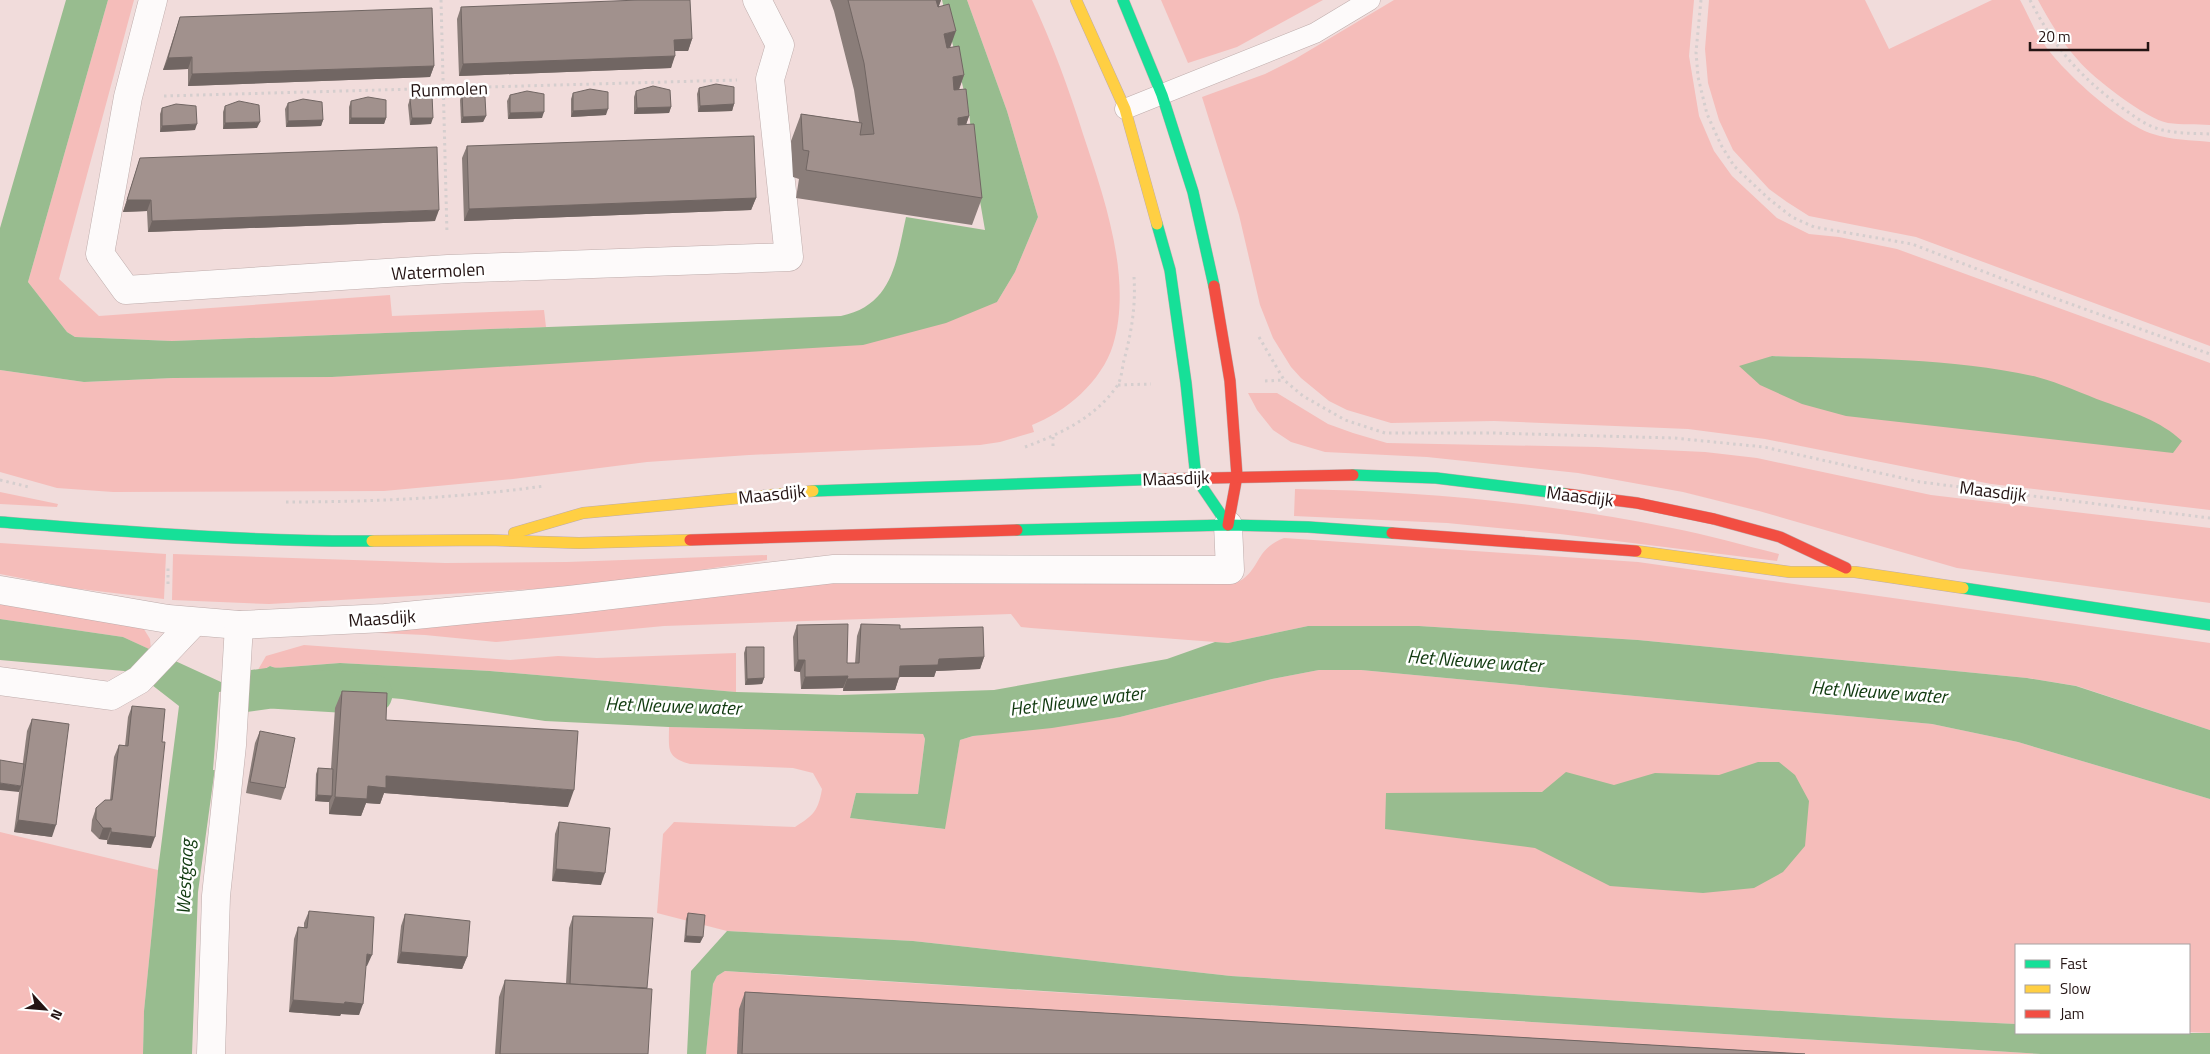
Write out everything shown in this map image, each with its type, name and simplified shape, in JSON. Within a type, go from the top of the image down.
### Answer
[{"type":"main road","points":[[1076,0],[1125,109],[1170,270],[1186,383],[1196,478],[1228,525]]},
{"type":"main road","points":[[1123,0],[1162,95],[1193,192],[1215,292],[1230,381],[1237,476],[1228,525]]},
{"type":"main road","name":"Maasdijk","points":[[489,540],[582,513],[830,488],[1336,474],[1436,478],[1637,503],[1714,519],[1780,537],[1855,572]]},
{"type":"main road","name":"Maasdijk","points":[[0,522],[169,534],[330,541],[489,540],[579,543],[1228,525],[1308,527],[1657,553],[1790,572],[1855,572],[2210,625]]},
{"type":"street","name":"Watermolen","points":[[153,0],[128,97],[100,254],[126,290],[448,269],[789,257],[770,79],[780,45],[757,0]]},
{"type":"street","name":"Maasdijk","points":[[0,590],[181,621],[239,626],[385,618],[569,600],[834,569],[1230,570],[1228,525]]},
{"type":"street","points":[[0,681],[111,696],[139,680],[162,655],[181,621]]},
{"type":"street","points":[[211,1054],[216,896],[232,745],[239,626]]},
{"type":"lane","points":[[1125,109],[1315,33],[1370,0]]},
{"type":"path","points":[[440,0],[448,269]]},
{"type":"path","points":[[1701,0],[1696,52],[1698,77],[1707,114],[1721,145],[1734,166],[1769,200],[1792,217],[1814,227],[1912,244],[2210,354]]},
{"type":"path","points":[[2030,0],[2046,32],[2075,69],[2136,118],[2153,127],[2173,132],[2210,134]]},
{"type":"path","name":"Runmolen","points":[[128,97],[770,79]]},
{"type":"path","points":[[1052,437],[1080,422],[1097,408],[1118,385],[1134,315],[1133,273]]},
{"type":"path","name":"Maasdijk","points":[[1284,380],[1303,396],[1345,420],[1385,433],[1492,433],[1674,438],[1764,447],[1920,482],[2210,518]]},
{"type":"path","points":[[168,564],[168,593]]},
{"type":"shaded area","points":[[108,0],[134,0],[59,279],[99,316],[390,295],[392,316],[544,310],[546,327],[172,341],[75,337],[67,332],[28,282]]},
{"type":"shaded area","points":[[967,0],[1032,0],[1060,66],[1091,158],[1107,211],[1118,266],[1120,293],[1118,320],[1113,345],[1108,358],[1092,383],[1081,394],[1057,412],[1032,425],[1034,432],[1000,442],[980,445],[749,455],[647,462],[513,479],[384,491],[113,492],[57,488],[0,472],[0,370],[84,382],[173,378],[332,377],[997,302],[1015,272],[1038,217],[1007,111]]},
{"type":"shaded area","points":[[1161,0],[1323,0],[1237,47],[1188,63]]},
{"type":"shaded area","points":[[1394,0],[1694,0],[1689,56],[1699,116],[1714,151],[1732,176],[1777,218],[1809,234],[1839,237],[1897,249],[2210,363],[2210,510],[1991,484],[1765,439],[1688,429],[1494,421],[1391,423],[1347,410],[1329,401],[1301,378],[1291,367],[1273,338],[1260,305],[1239,215],[1202,97],[1265,74],[1295,59]],"holes":[[[1772,356],[1908,361],[1969,367],[2038,378],[2143,417],[1760,361]]]},
{"type":"shaded area","points":[[1709,0],[1865,0],[1889,49],[1992,0],[2020,0],[2044,44],[2078,82],[2109,109],[2125,120],[2153,134],[2174,139],[2210,142],[2210,346],[1916,237],[1809,216],[1787,202],[1769,189],[1733,150],[1719,120],[1708,83],[1705,49]]},
{"type":"shaded area","points":[[2038,0],[2210,0],[2210,125],[2178,124],[2158,120],[2120,97],[2095,77],[2078,60],[2056,32]]},
{"type":"shaded area","points":[[1248,393],[1277,393],[1328,424],[1387,443],[1598,447],[1705,452],[1757,458],[1931,495],[2210,528],[2210,603],[1957,568],[1759,511],[1683,492],[1578,473],[1427,457],[1325,452],[1291,442],[1273,430],[1257,410]]},
{"type":"shaded area","points":[[1295,489],[1390,492],[1531,505],[1672,528],[1779,554],[1777,561],[1560,534],[1447,523],[1294,516]]},
{"type":"shaded area","points":[[0,492],[58,504],[57,507],[0,504]]},
{"type":"shaded area","points":[[1284,538],[1638,562],[2210,643],[2210,730],[2077,686],[2027,678],[1638,640],[1419,626],[1308,626],[1228,643],[1021,627],[1011,614],[664,626],[496,642],[425,635],[334,631],[835,580],[1228,584],[1243,579],[1268,547]]},
{"type":"shaded area","points":[[0,543],[166,554],[164,599],[72,588],[0,574]]},
{"type":"shaded area","points":[[173,554],[445,563],[567,562],[767,555],[767,560],[639,579],[536,589],[269,604],[172,600]]},
{"type":"shaded area","points":[[0,599],[142,626],[150,639],[151,650],[123,637],[0,619]]},
{"type":"shaded area","points":[[304,645],[510,660],[558,656],[597,658],[736,653],[736,692],[490,671],[340,663],[275,668],[270,666],[255,675],[266,656]]},
{"type":"shaded area","points":[[1319,670],[1361,670],[1932,724],[2018,742],[2210,799],[2210,1033],[2190,1032],[2190,944],[2015,944],[2015,1024],[1890,1018],[1231,976],[913,941],[727,931],[657,913],[663,834],[674,822],[795,827],[807,819],[817,808],[822,789],[813,773],[793,768],[690,764],[677,759],[670,752],[669,727],[923,734],[925,739],[918,794],[856,793],[850,818],[944,829],[960,740],[973,736],[1120,717],[1272,679]]},
{"type":"shaded area","points":[[0,832],[158,870],[144,1011],[143,1054],[0,1054]]},
{"type":"shaded area","points":[[725,971],[2041,1054],[706,1054],[713,984],[717,976]]},
{"type":"water","points":[[66,0],[108,0],[28,282],[67,332],[75,337],[172,341],[841,316],[858,310],[872,302],[882,292],[889,279],[895,265],[906,217],[985,230],[976,178],[969,112],[942,0],[967,0],[1007,111],[1038,217],[1015,272],[997,302],[946,323],[863,345],[332,377],[173,378],[84,382],[0,370],[0,228]]},
{"type":"water","points":[[1772,356],[1939,362],[2005,370],[2063,385],[2146,418],[2165,428],[2182,441],[2173,453],[1846,416],[1802,404],[1760,385],[1739,366]]},
{"type":"water","name":"Westgaag","points":[[0,619],[123,637],[221,682],[221,692],[252,688],[255,675],[270,666],[275,668],[340,663],[490,671],[736,692],[840,695],[994,690],[1167,659],[1215,642],[1228,643],[1308,626],[1419,626],[1638,640],[2027,678],[2076,686],[2210,730],[2210,799],[2018,742],[1932,724],[1361,670],[1319,670],[1272,679],[1120,717],[1052,728],[973,736],[960,740],[945,829],[850,818],[856,793],[918,794],[925,739],[923,734],[669,727],[545,721],[402,699],[284,689],[267,701],[247,708],[215,768],[198,892],[192,1054],[143,1054],[144,1011],[158,870],[179,706],[152,685],[124,671],[0,660]]},
{"type":"water","points":[[1758,762],[1779,762],[1795,775],[1809,801],[1805,846],[1783,872],[1754,888],[1703,893],[1610,886],[1535,848],[1385,829],[1386,793],[1542,792],[1566,772],[1614,785],[1655,773],[1719,775]]},
{"type":"water","points":[[727,931],[913,941],[1231,976],[1890,1018],[2015,1024],[2015,1034],[2210,1033],[2210,1054],[2041,1054],[725,971],[717,976],[713,984],[706,1054],[687,1054],[691,971]]},
{"type":"pier","points":[[255,687],[255,708],[220,720],[217,770],[213,770],[219,692]]},
{"type":"building","points":[[639,0],[690,0],[692,39],[674,40],[675,56],[463,64],[461,7]]},
{"type":"building","points":[[848,0],[936,0],[938,7],[949,4],[956,31],[944,34],[947,48],[959,46],[964,75],[953,77],[954,90],[966,89],[969,116],[958,118],[958,125],[974,124],[982,198],[806,170],[809,151],[803,150],[801,114],[862,123],[860,135],[874,134],[864,63]]},
{"type":"building","points":[[432,8],[434,66],[192,74],[192,57],[168,58],[180,17]]},
{"type":"building","points":[[716,84],[734,87],[734,104],[700,106],[699,88]]},
{"type":"building","points":[[653,86],[670,90],[671,107],[637,108],[636,91]]},
{"type":"building","points":[[590,89],[608,92],[608,109],[573,111],[573,93]]},
{"type":"building","points":[[527,91],[544,94],[544,112],[510,113],[510,95]]},
{"type":"building","points":[[432,94],[433,118],[412,118],[410,99]]},
{"type":"building","points":[[462,94],[485,97],[486,116],[463,117]]},
{"type":"building","points":[[368,97],[386,100],[386,118],[351,118],[351,101]]},
{"type":"building","points":[[303,99],[322,102],[323,120],[288,121],[288,103]]},
{"type":"building","points":[[239,101],[259,105],[260,122],[225,123],[225,106]]},
{"type":"building","points":[[176,104],[196,106],[197,124],[162,126],[162,108]]},
{"type":"building","points":[[754,136],[756,198],[469,209],[467,146]]},
{"type":"building","points":[[437,147],[439,210],[152,221],[151,200],[127,200],[140,158]]},
{"type":"building","points":[[848,624],[847,663],[859,663],[861,624],[900,625],[900,629],[983,627],[984,657],[939,659],[938,665],[900,666],[899,678],[847,679],[848,676],[805,677],[805,660],[798,660],[797,625]]},
{"type":"building","points":[[746,647],[764,647],[764,678],[747,679]]},
{"type":"building","points":[[342,691],[387,693],[386,720],[578,731],[574,790],[386,776],[386,788],[368,786],[367,799],[335,797]]},
{"type":"building","points":[[132,706],[165,709],[162,742],[165,742],[155,837],[111,832],[111,828],[103,828],[96,819],[96,808],[105,800],[112,800],[119,745],[128,746]]},
{"type":"building","points":[[32,719],[69,724],[56,825],[18,820]]},
{"type":"building","points":[[260,731],[295,738],[285,788],[250,782]]},
{"type":"building","points":[[0,760],[24,764],[21,786],[0,783]]},
{"type":"building","points":[[318,768],[333,769],[332,796],[317,795]]},
{"type":"building","points":[[559,822],[610,828],[605,873],[556,869]]},
{"type":"building","points":[[309,911],[374,917],[372,955],[367,954],[363,1004],[293,1000],[298,927],[307,928]]},
{"type":"building","points":[[688,913],[705,915],[703,937],[686,936]]},
{"type":"building","points":[[405,914],[470,921],[467,957],[401,952]]},
{"type":"building","points":[[573,916],[653,918],[647,988],[570,984]]},
{"type":"building","points":[[505,980],[652,989],[648,1054],[500,1054]]},
{"type":"building","points":[[745,992],[1805,1054],[742,1054]]},
{"type":"waterway","name":"Het Nieuwe water","points":[[242,692],[271,688],[372,694]]},
{"type":"traffic: fast","points":[[1123,0],[1162,95],[1193,192],[1214,286]]},
{"type":"traffic: fast","points":[[1157,224],[1170,270],[1186,383],[1196,478],[1228,525]]},
{"type":"traffic: fast","points":[[1353,475],[1436,478],[1566,494]]},
{"type":"traffic: fast","points":[[813,491],[1163,479]]},
{"type":"traffic: fast","points":[[0,522],[232,538],[372,541]]},
{"type":"traffic: fast","points":[[1017,530],[1228,525],[1308,527],[1392,533]]},
{"type":"traffic: fast","points":[[1963,588],[2210,625]]},
{"type":"traffic: slow","points":[[1076,0],[1125,109],[1157,224]]},
{"type":"traffic: slow","points":[[514,533],[583,513],[813,491]]},
{"type":"traffic: slow","points":[[372,541],[489,540],[579,543],[690,540]]},
{"type":"traffic: slow","points":[[1636,551],[1790,572],[1855,572],[1963,588]]},
{"type":"traffic: jam","points":[[1214,286],[1230,381],[1237,476],[1228,525]]},
{"type":"traffic: jam","points":[[1163,479],[1353,475]]},
{"type":"traffic: jam","points":[[1566,494],[1637,503],[1714,519],[1780,537],[1846,568]]},
{"type":"traffic: jam","points":[[690,540],[1017,530]]},
{"type":"traffic: jam","points":[[1392,533],[1636,551]]}]
